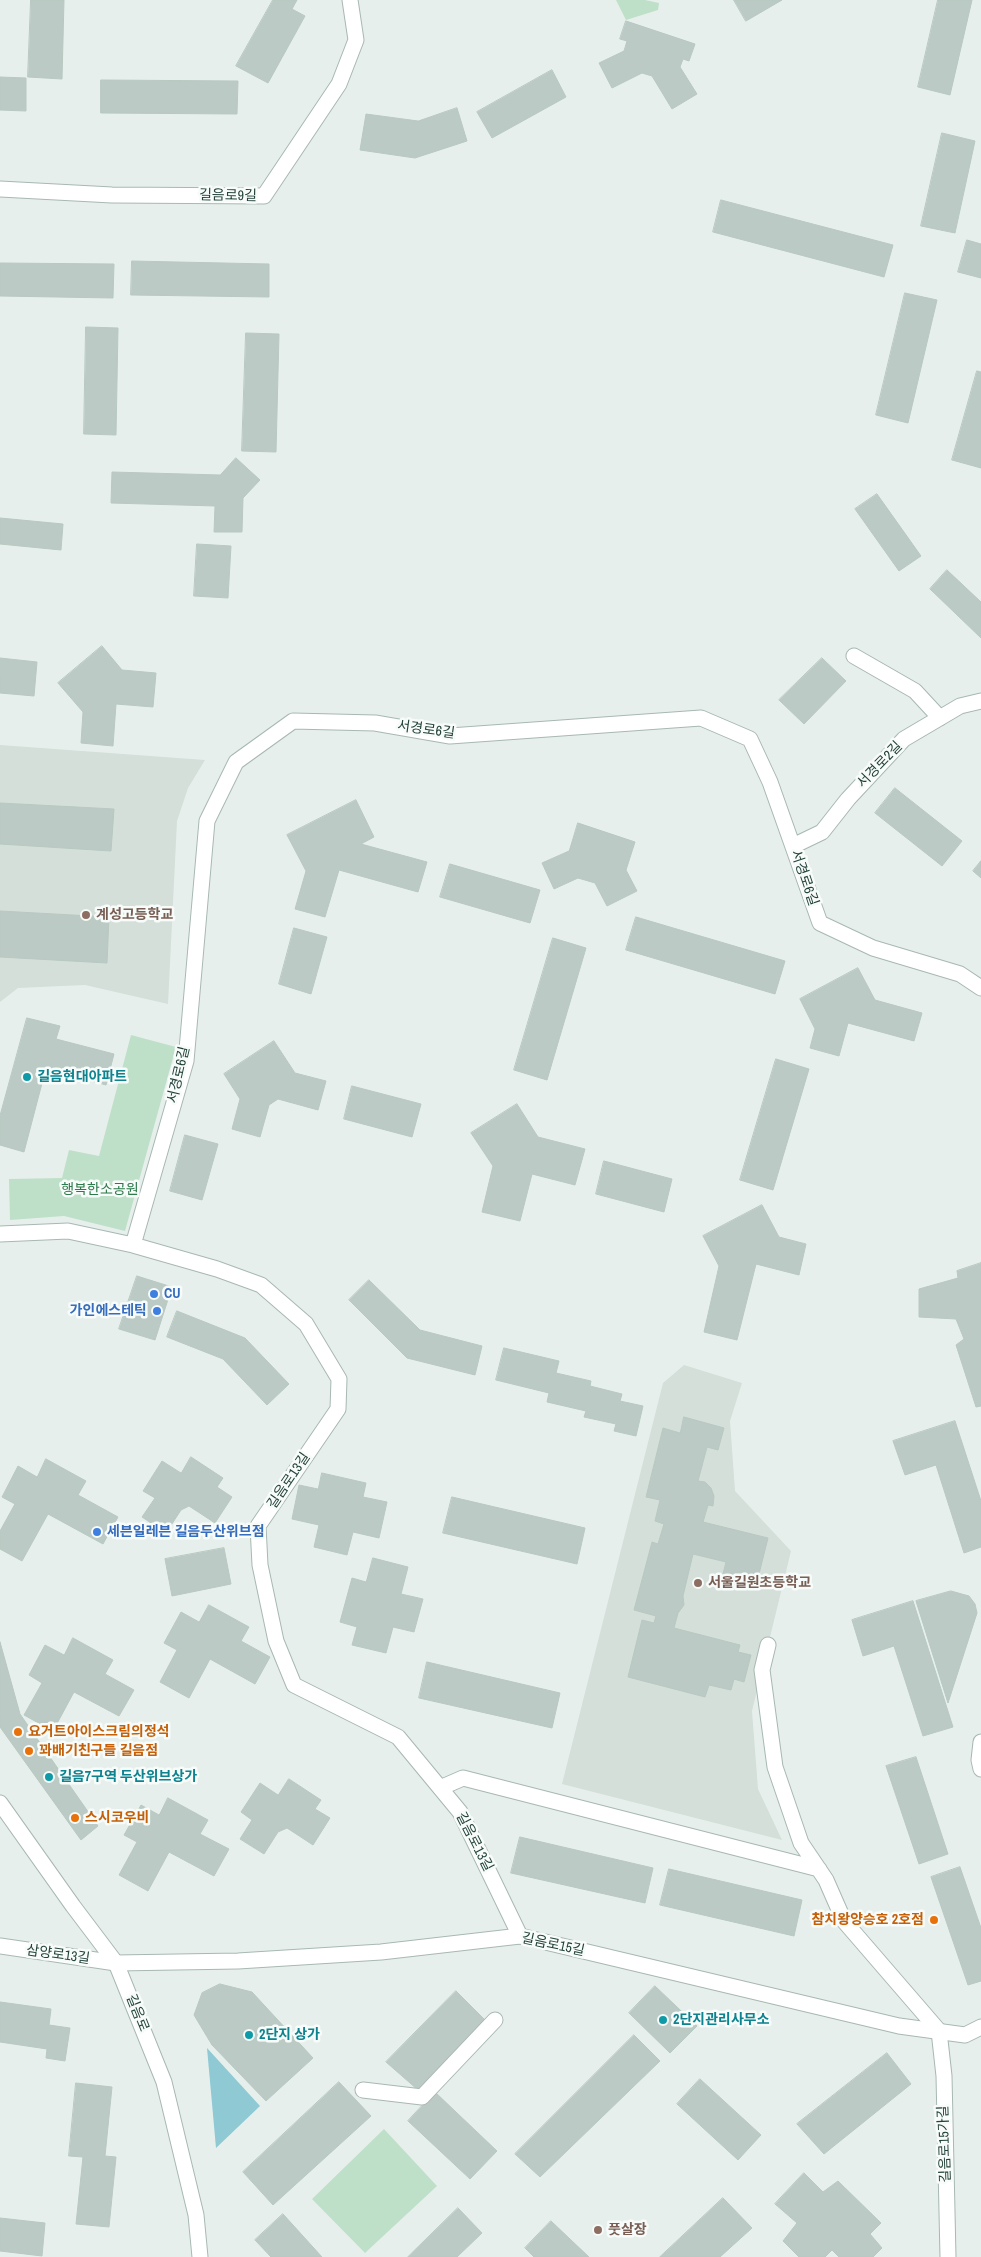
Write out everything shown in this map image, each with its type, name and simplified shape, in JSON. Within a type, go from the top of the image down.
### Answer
[{"type":"street","name":"길음로9길","points":[[0,189],[112,195],[264,196],[339,84],[356,40],[350,0]]},
{"type":"street","points":[[854,656],[915,691],[940,718]]},
{"type":"street","name":"서경로2길","points":[[793,846],[822,832],[848,799],[904,739],[960,706],[981,701]]},
{"type":"street","name":"서경로6길","points":[[133,1245],[186,1062],[207,821],[236,762],[294,721],[375,722],[450,736],[701,718],[750,738],[770,782],[820,923],[872,948],[960,974],[981,988]]},
{"type":"street","name":"길음로13길","points":[[0,1234],[68,1231],[133,1245],[261,1285],[306,1324],[339,1379],[338,1409],[258,1526],[260,1565],[276,1641],[294,1685],[398,1737],[460,1812],[520,1936]]},
{"type":"street","points":[[768,1645],[762,1670],[775,1767],[801,1843],[826,1880],[844,1921],[939,2032]]},
{"type":"street","points":[[981,1742],[979,1760],[981,1769]]},
{"type":"street","points":[[440,1788],[463,1778],[819,1869]]},
{"type":"street","name":"길음로","points":[[0,1802],[73,1906],[116,1963],[164,2082],[196,2214],[200,2257]]},
{"type":"street","name":"길음로15길","points":[[116,1963],[238,1961],[381,1952],[520,1936],[899,2026],[965,2035],[981,2027]]},
{"type":"street","name":"삼양로13길","points":[[0,1946],[116,1963]]},
{"type":"street","points":[[363,2090],[422,2097],[495,2020]]},
{"type":"street","name":"길음로15가길","points":[[939,2032],[944,2076],[948,2257]]},
{"type":"shaded area","name":"계성고등학교","points":[[0,745],[205,760],[188,788],[177,821],[168,1004],[85,985],[18,988],[0,1002]]},
{"type":"shaded area","name":"서울길원초등학교","points":[[684,1365],[742,1383],[730,1421],[735,1491],[791,1551],[752,1711],[758,1789],[782,1840],[562,1784],[663,1383]]},
{"type":"green space","points":[[616,0],[645,0],[659,3],[658,10],[626,20]]},
{"type":"green space","name":"행복한소공원","points":[[131,1035],[176,1047],[125,1231],[64,1216],[10,1220],[9,1179],[62,1178],[69,1150],[99,1156]]},
{"type":"green space","points":[[384,2129],[437,2186],[365,2253],[312,2199]]},
{"type":"water","points":[[207,2048],[260,2106],[216,2148]]},
{"type":"building","points":[[31,0],[64,0],[62,79],[28,77]]},
{"type":"building","points":[[273,0],[297,0],[292,9],[305,16],[268,83],[236,66]]},
{"type":"building","points":[[734,0],[782,0],[746,21]]},
{"type":"building","points":[[938,0],[972,0],[950,95],[918,87]]},
{"type":"building","points":[[626,21],[695,44],[689,61],[683,59],[680,67],[697,94],[672,109],[652,76],[642,73],[612,88],[599,63],[624,51],[627,41],[620,39]]},
{"type":"building","points":[[552,70],[566,97],[492,138],[477,112]]},
{"type":"building","points":[[0,77],[26,78],[26,111],[0,110]]},
{"type":"building","points":[[101,80],[238,81],[237,114],[101,113]]},
{"type":"building","points":[[457,108],[467,141],[415,158],[360,150],[366,114],[418,121]]},
{"type":"building","points":[[942,133],[975,141],[955,233],[921,226]]},
{"type":"building","points":[[721,200],[893,245],[884,277],[713,232]]},
{"type":"building","points":[[967,240],[981,244],[981,278],[958,272]]},
{"type":"building","points":[[132,261],[269,264],[269,297],[131,295]]},
{"type":"building","points":[[0,263],[114,264],[113,298],[0,296]]},
{"type":"building","points":[[905,293],[937,300],[908,423],[876,415]]},
{"type":"building","points":[[86,327],[118,328],[116,435],[84,434]]},
{"type":"building","points":[[246,333],[279,334],[276,452],[242,451]]},
{"type":"building","points":[[977,371],[981,372],[981,468],[952,460]]},
{"type":"building","points":[[236,458],[260,480],[243,498],[242,532],[214,532],[215,506],[111,503],[112,472],[220,475]]},
{"type":"building","points":[[877,494],[921,556],[899,571],[855,509]]},
{"type":"building","points":[[0,518],[63,524],[61,550],[0,544]]},
{"type":"building","points":[[197,544],[231,546],[228,598],[194,596]]},
{"type":"building","points":[[947,570],[981,602],[981,638],[930,589]]},
{"type":"building","points":[[102,646],[122,670],[156,673],[153,707],[116,704],[113,746],[81,743],[83,712],[58,683]]},
{"type":"building","points":[[0,658],[37,662],[34,696],[0,693]]},
{"type":"building","points":[[822,658],[846,681],[804,724],[779,700]]},
{"type":"building","points":[[895,788],[962,841],[942,866],[875,813]]},
{"type":"building","points":[[356,800],[374,837],[361,844],[427,862],[418,892],[339,870],[325,917],[295,909],[306,871],[287,835]]},
{"type":"building","points":[[0,803],[114,809],[111,851],[0,844]]},
{"type":"building","points":[[578,823],[635,842],[626,870],[637,891],[607,906],[595,883],[578,878],[554,889],[542,863],[569,851]]},
{"type":"building","points":[[981,861],[981,878],[973,871]]},
{"type":"building","points":[[450,864],[540,890],[530,923],[440,897]]},
{"type":"building","points":[[0,911],[109,917],[107,963],[0,957]]},
{"type":"building","points":[[636,917],[785,961],[775,994],[626,950]]},
{"type":"building","points":[[294,928],[327,937],[311,994],[279,984]]},
{"type":"building","points":[[553,938],[586,948],[547,1080],[514,1070]]},
{"type":"building","points":[[858,968],[875,1000],[922,1013],[914,1041],[848,1023],[839,1056],[810,1048],[815,1029],[800,999]]},
{"type":"building","name":"길음현대아파트","points":[[27,1018],[60,1026],[56,1039],[114,1054],[106,1085],[46,1068],[24,1152],[0,1145],[0,1116]]},
{"type":"building","points":[[274,1041],[295,1073],[326,1081],[318,1110],[278,1099],[269,1105],[260,1137],[232,1129],[240,1099],[224,1074]]},
{"type":"building","points":[[776,1059],[809,1069],[773,1190],[740,1180]]},
{"type":"building","points":[[352,1086],[421,1104],[412,1137],[344,1119]]},
{"type":"building","points":[[517,1104],[538,1137],[585,1149],[575,1185],[532,1174],[520,1221],[482,1212],[493,1166],[471,1133]]},
{"type":"building","points":[[185,1135],[218,1144],[202,1200],[170,1191]]},
{"type":"building","points":[[604,1161],[672,1179],[664,1212],[596,1194]]},
{"type":"building","points":[[762,1205],[779,1237],[806,1244],[799,1275],[756,1264],[737,1340],[704,1332],[719,1266],[703,1236]]},
{"type":"building","points":[[981,1263],[981,1406],[976,1407],[956,1345],[964,1339],[956,1319],[919,1317],[919,1289],[958,1278],[957,1271]]},
{"type":"building","points":[[137,1276],[172,1287],[155,1340],[119,1329]]},
{"type":"building","points":[[369,1280],[420,1330],[482,1346],[475,1375],[407,1358],[349,1300]]},
{"type":"building","points":[[177,1311],[245,1338],[289,1384],[267,1405],[223,1359],[167,1337]]},
{"type":"building","points":[[504,1348],[559,1361],[556,1373],[591,1381],[590,1386],[622,1394],[620,1401],[643,1406],[636,1436],[614,1431],[616,1424],[584,1417],[586,1411],[547,1402],[549,1393],[496,1380]]},
{"type":"building","points":[[684,1417],[724,1428],[718,1450],[707,1447],[698,1481],[705,1482],[711,1488],[714,1496],[713,1506],[708,1505],[703,1522],[768,1538],[757,1582],[752,1581],[751,1585],[743,1586],[727,1579],[723,1574],[726,1562],[693,1554],[683,1596],[684,1605],[678,1613],[674,1628],[740,1645],[738,1652],[751,1655],[744,1682],[734,1679],[731,1690],[709,1685],[705,1697],[628,1677],[642,1620],[654,1623],[656,1616],[634,1610],[652,1542],[658,1544],[664,1524],[655,1521],[660,1500],[646,1497],[663,1428],[680,1433]]},
{"type":"building","points":[[955,1421],[981,1501],[981,1547],[964,1553],[936,1465],[905,1475],[893,1441]]},
{"type":"building","points":[[191,1457],[223,1478],[217,1487],[232,1497],[215,1523],[189,1506],[181,1510],[166,1533],[142,1517],[155,1498],[143,1491],[162,1461],[181,1473]]},
{"type":"building","points":[[46,1459],[86,1481],[78,1495],[118,1517],[103,1544],[48,1514],[22,1561],[0,1549],[0,1531],[15,1504],[2,1497],[18,1466],[37,1477]]},
{"type":"building","points":[[322,1473],[366,1483],[363,1497],[387,1502],[379,1538],[353,1532],[347,1555],[314,1547],[319,1525],[292,1519],[299,1485],[318,1489]]},
{"type":"building","points":[[452,1497],[585,1528],[577,1564],[443,1533]]},
{"type":"building","points":[[224,1548],[231,1584],[172,1596],[165,1559]]},
{"type":"building","points":[[373,1558],[408,1567],[401,1594],[423,1599],[414,1632],[393,1627],[386,1653],[352,1645],[357,1627],[340,1622],[352,1578],[366,1582]]},
{"type":"building","points":[[951,1591],[969,1596],[975,1604],[977,1613],[948,1703],[916,1601]]},
{"type":"building","points":[[913,1601],[953,1727],[923,1736],[894,1646],[863,1656],[852,1620]]},
{"type":"building","points":[[209,1605],[249,1627],[241,1641],[270,1657],[255,1684],[210,1659],[189,1698],[160,1682],[177,1650],[164,1643],[181,1612],[199,1622]]},
{"type":"building","points":[[73,1638],[113,1660],[105,1674],[134,1690],[119,1716],[74,1692],[53,1731],[24,1715],[42,1683],[29,1675],[45,1645],[64,1655]]},
{"type":"building","name":"길음7구역 두산위브상가","points":[[0,1642],[20,1714],[98,1826],[81,1840],[0,1727]]},
{"type":"building","points":[[427,1662],[560,1693],[552,1728],[419,1698]]},
{"type":"building","points":[[916,1757],[948,1854],[919,1864],[886,1766]]},
{"type":"building","points":[[289,1779],[321,1800],[315,1809],[330,1818],[313,1845],[287,1828],[278,1832],[264,1854],[240,1839],[252,1820],[241,1812],[260,1783],[278,1795]]},
{"type":"building","points":[[168,1798],[208,1820],[200,1834],[229,1849],[214,1876],[169,1852],[148,1891],[119,1875],[137,1842],[124,1835],[141,1805],[159,1815]]},
{"type":"building","points":[[520,1837],[653,1868],[645,1903],[511,1873]]},
{"type":"building","points":[[960,1867],[981,1928],[981,1981],[968,1985],[931,1877]]},
{"type":"building","points":[[669,1869],[802,1900],[794,1936],[660,1905]]},
{"type":"building","name":"2단지 상가","points":[[220,1984],[252,1992],[313,2058],[266,2101],[212,2045],[194,2015],[202,1993]]},
{"type":"building","name":"2단지관리사무소","points":[[655,1986],[697,2026],[670,2053],[629,2013]]},
{"type":"building","points":[[456,1991],[485,2020],[418,2090],[386,2062]]},
{"type":"building","points":[[0,2002],[51,2009],[49,2025],[70,2028],[65,2061],[46,2058],[47,2049],[0,2042]]},
{"type":"building","points":[[634,2035],[660,2061],[540,2177],[515,2154]]},
{"type":"building","points":[[887,2053],[911,2084],[824,2154],[797,2124]]},
{"type":"building","points":[[700,2079],[761,2135],[738,2160],[677,2104]]},
{"type":"building","points":[[339,2082],[371,2116],[273,2205],[243,2172]]},
{"type":"building","points":[[76,2083],[112,2087],[105,2156],[116,2157],[109,2227],[76,2224],[83,2157],[69,2156]]},
{"type":"building","points":[[435,2092],[497,2151],[470,2179],[408,2121]]},
{"type":"building","points":[[804,2173],[823,2192],[838,2181],[881,2223],[870,2234],[882,2248],[873,2257],[839,2257],[832,2250],[825,2257],[799,2257],[783,2241],[797,2223],[775,2204]]},
{"type":"building","points":[[723,2198],[752,2228],[720,2257],[660,2257]]},
{"type":"building","points":[[458,2208],[482,2233],[457,2257],[408,2257]]},
{"type":"building","points":[[283,2214],[322,2257],[271,2257],[255,2240]]},
{"type":"building","points":[[0,2218],[45,2223],[42,2256],[0,2251]]},
{"type":"building","points":[[551,2221],[589,2257],[534,2257],[525,2248]]},
{"type":"place","name":"계성고등학교","points":[[86,915]]},
{"type":"place","name":"길음현대아파트","points":[[27,1077]]},
{"type":"place","name":"CU","points":[[154,1294]]},
{"type":"place","name":"가인에스테틱","points":[[157,1311]]},
{"type":"place","name":"세븐일레븐 길음두산위브점","points":[[97,1532]]},
{"type":"place","name":"서울길원초등학교","points":[[698,1583]]},
{"type":"place","name":"요거트아이스크림의정석","points":[[18,1732]]},
{"type":"place","name":"꽈배기친구들 길음점","points":[[29,1751]]},
{"type":"place","name":"길음7구역 두산위브상가","points":[[49,1777]]},
{"type":"place","name":"스시코우비","points":[[75,1818]]},
{"type":"place","name":"참치왕양승호 2호점","points":[[934,1920]]},
{"type":"place","name":"2단지관리사무소","points":[[663,2020]]},
{"type":"place","name":"2단지 상가","points":[[249,2035]]},
{"type":"place","name":"풋살장","points":[[598,2230]]}]
